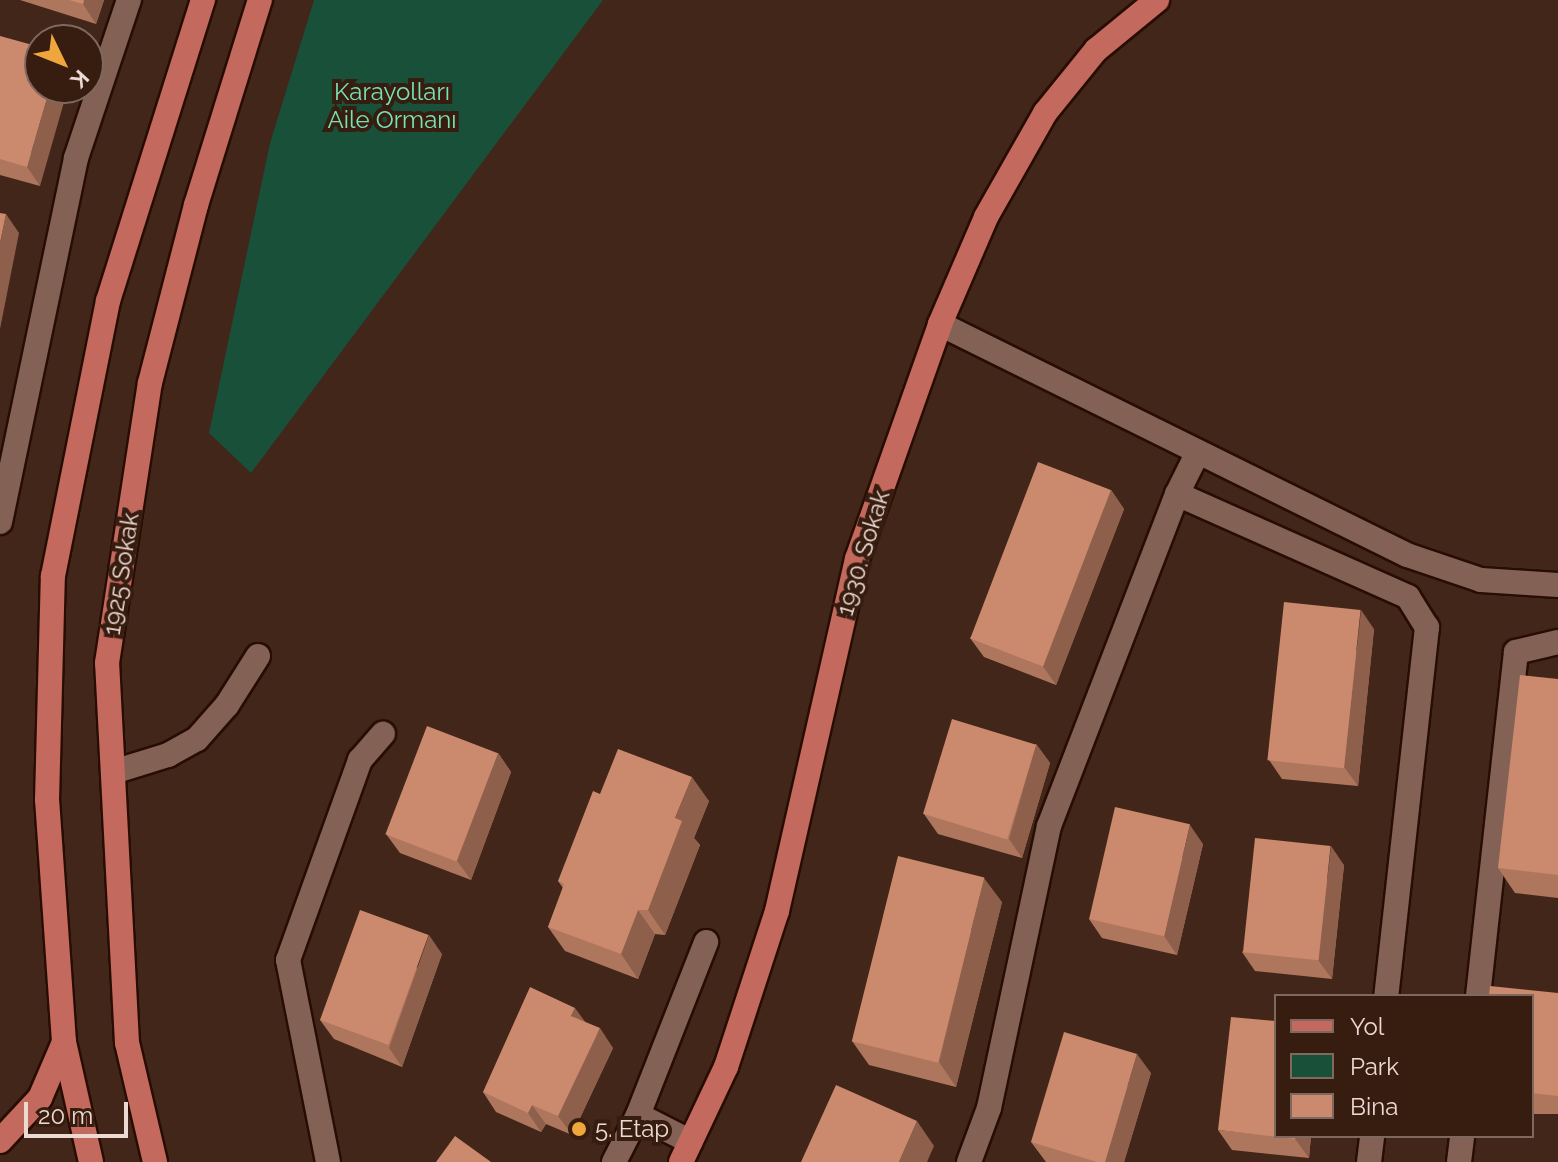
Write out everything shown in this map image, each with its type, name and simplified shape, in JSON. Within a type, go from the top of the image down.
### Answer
[{"type":"main road","points":[[91,1162],[64,1042],[47,800],[53,576],[108,301],[203,0]]},
{"type":"main road","name":"1925 Sokak","points":[[155,1162],[127,1043],[107,663],[150,383],[200,191],[260,0]]},
{"type":"main road","name":"1930. Sokak","points":[[686,1152],[726,1067],[777,911],[857,559],[940,324],[986,217],[1045,113],[1096,50],[1157,0]]},
{"type":"main road","points":[[0,1141],[40,1098],[64,1042]]},
{"type":"street","points":[[0,522],[76,158],[129,0]]},
{"type":"street","points":[[940,324],[1407,555],[1481,580],[1558,585]]},
{"type":"street","points":[[969,1162],[989,1108],[1049,826],[1177,494],[1198,452]]},
{"type":"street","points":[[1177,494],[1408,597],[1427,627],[1386,994]]},
{"type":"street","points":[[1478,994],[1516,652],[1558,642]]},
{"type":"street","points":[[113,772],[168,755],[197,739],[227,705],[258,656]]},
{"type":"street","points":[[328,1162],[288,960],[360,760],[383,734]]},
{"type":"street","points":[[614,1162],[638,1115],[706,942]]},
{"type":"street","points":[[638,1115],[686,1152]]},
{"type":"street","points":[[1369,1162],[1372,1138]]},
{"type":"street","points":[[1459,1162],[1462,1138]]},
{"type":"green space","name":"Karayolları Aile Ormanı","points":[[314,0],[603,0],[251,473],[209,433],[270,143]]},
{"type":"building","points":[[0,36],[24,43],[24,104],[45,104],[27,167],[0,159]]},
{"type":"building","points":[[0,213],[6,214],[0,243]]},
{"type":"building","points":[[1038,462],[1111,490],[1043,666],[970,638]]},
{"type":"building","points":[[1284,602],[1361,610],[1344,768],[1267,760]]},
{"type":"building","points":[[1520,675],[1558,679],[1558,875],[1498,868]]},
{"type":"building","points":[[952,719],[1036,745],[1007,839],[923,814]]},
{"type":"building","points":[[427,726],[498,753],[456,862],[385,834]]},
{"type":"building","points":[[618,749],[692,777],[675,818],[682,821],[648,910],[638,910],[621,954],[548,927],[564,884],[558,881],[593,791],[600,794]]},
{"type":"building","points":[[1115,807],[1190,824],[1164,936],[1089,919]]},
{"type":"building","points":[[1255,838],[1331,846],[1319,960],[1243,952]]},
{"type":"building","points":[[898,856],[984,878],[938,1063],[852,1041]]},
{"type":"building","points":[[360,910],[429,935],[389,1045],[320,1020]]},
{"type":"building","points":[[1490,986],[1558,993],[1558,1096],[1534,1093],[1534,994],[1489,994]]},
{"type":"building","points":[[530,987],[575,1008],[571,1016],[600,1028],[558,1116],[532,1105],[528,1113],[483,1092]]},
{"type":"building","points":[[1231,1017],[1274,1021],[1274,1137],[1218,1130]]},
{"type":"building","points":[[1064,1032],[1137,1054],[1105,1162],[1031,1142]]},
{"type":"building","points":[[836,1085],[917,1121],[899,1162],[801,1162]]},
{"type":"building","points":[[455,1136],[491,1162],[436,1162]]},
{"type":"place","name":"5. Etap","points":[[579,1129]]}]
